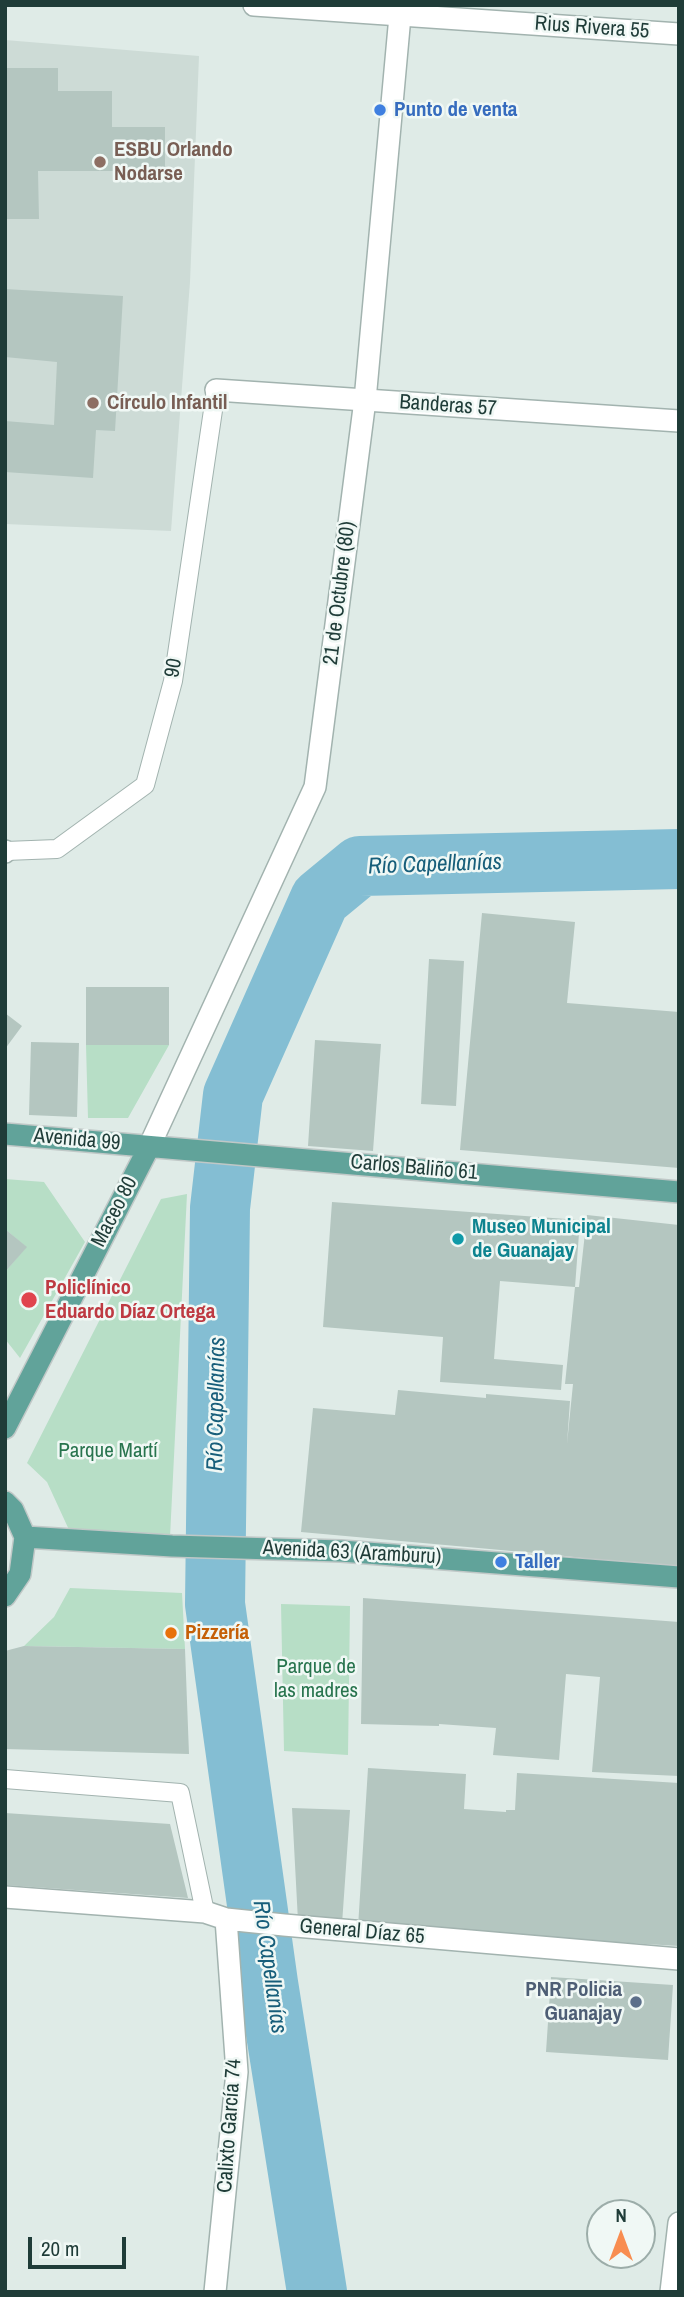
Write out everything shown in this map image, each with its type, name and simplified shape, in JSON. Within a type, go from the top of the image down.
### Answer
[{"type":"main road","name":"Avenida 99","points":[[5,1134],[149,1147]]},
{"type":"main road","name":"Carlos Baliño 61","points":[[149,1147],[285,1156],[679,1192]]},
{"type":"main road","name":"Maceo 80","points":[[5,1428],[149,1147]]},
{"type":"main road","points":[[5,1502],[13,1510],[25,1538],[20,1574],[5,1596]]},
{"type":"main road","name":"Avenida 63 (Aramburu)","points":[[25,1538],[172,1546],[341,1550],[679,1577]]},
{"type":"street","name":"Rius Rivera 55","points":[[254,5],[400,10],[679,34]]},
{"type":"street","name":"21 de Octubre (80)","points":[[149,1147],[315,787],[365,400],[400,10]]},
{"type":"street","name":"Banderas 57","points":[[216,390],[679,421]]},
{"type":"street","name":"General Díaz 65","points":[[5,1897],[205,1912],[236,1920],[284,1925],[679,1959]]},
{"type":"street","name":"Calixto García 74","points":[[215,2292],[237,2072],[236,1920]]},
{"type":"street","points":[[671,2292],[679,2223]]},
{"type":"lane","name":"90","points":[[5,851],[57,849],[145,785],[173,681],[216,390]]},
{"type":"lane","points":[[5,1779],[180,1793],[205,1912]]},
{"type":"shaded area","points":[[5,40],[199,56],[190,282],[171,531],[5,524]]},
{"type":"green space","points":[[86,1045],[169,1045],[128,1118],[88,1118]]},
{"type":"green space","name":"Policlínico Eduardo Díaz Ortega","points":[[5,1179],[44,1182],[85,1242],[20,1358],[5,1339],[5,1272],[26,1247],[5,1229]]},
{"type":"green space","name":"Parque Martí","points":[[187,1194],[170,1537],[70,1532],[47,1482],[27,1463],[161,1199]]},
{"type":"green space","points":[[70,1588],[182,1593],[185,1649],[24,1646],[54,1617]]},
{"type":"green space","name":"Parque de las madres","points":[[281,1604],[350,1606],[348,1755],[284,1751]]},
{"type":"building","points":[[5,68],[58,68],[58,91],[112,91],[112,127],[165,127],[165,171],[38,171],[39,219],[5,219]]},
{"type":"building","points":[[5,289],[123,296],[115,431],[96,430],[93,478],[5,472],[5,421],[54,425],[57,362],[5,357]]},
{"type":"building","points":[[482,913],[575,922],[567,1003],[679,1012],[679,1168],[460,1150]]},
{"type":"building","points":[[429,959],[464,961],[456,1106],[421,1104]]},
{"type":"building","points":[[86,987],[169,987],[169,1045],[86,1045]]},
{"type":"building","points":[[5,1013],[22,1026],[5,1049]]},
{"type":"building","points":[[315,1040],[381,1044],[373,1151],[308,1146]]},
{"type":"building","points":[[31,1042],[79,1043],[77,1117],[29,1115]]},
{"type":"building","points":[[332,1202],[580,1220],[575,1287],[500,1281],[494,1359],[563,1365],[561,1390],[440,1382],[443,1337],[323,1327]]},
{"type":"building","points":[[587,1215],[679,1225],[679,1569],[301,1532],[313,1408],[395,1415],[398,1390],[486,1398],[486,1394],[570,1401],[567,1444],[573,1384],[565,1384],[575,1287],[579,1287]]},
{"type":"building","points":[[5,1229],[27,1247],[5,1272]]},
{"type":"building","points":[[363,1598],[679,1622],[679,1776],[592,1772],[600,1677],[566,1674],[559,1760],[493,1755],[496,1728],[439,1724],[361,1724]]},
{"type":"building","points":[[24,1646],[185,1649],[189,1754],[5,1749],[5,1651]]},
{"type":"building","points":[[368,1768],[466,1774],[464,1809],[506,1812],[515,1810],[517,1773],[679,1783],[679,1946],[358,1927]]},
{"type":"building","points":[[292,1808],[350,1810],[342,1924],[298,1921]]},
{"type":"building","points":[[5,1813],[170,1824],[188,1898],[5,1885]]},
{"type":"building","name":"PNR Policia Guanajay","points":[[551,1977],[673,1985],[668,2060],[546,2052]]},
{"type":"waterway","name":"Río Capellanías","points":[[317,2292],[268,1983],[215,1604],[220,1208],[233,1095],[320,899],[360,866],[679,859]]},
{"type":"place","name":"Punto de venta","points":[[380,110]]},
{"type":"place","name":"ESBU Orlando Nodarse","points":[[100,162]]},
{"type":"place","name":"Círculo Infantil","points":[[93,403]]},
{"type":"place","name":"Museo Municipal de Guanajay","points":[[458,1239]]},
{"type":"place","name":"Policlínico Eduardo Díaz Ortega","points":[[29,1300]]},
{"type":"place","name":"Taller","points":[[501,1562]]},
{"type":"place","name":"Pizzería","points":[[171,1633]]},
{"type":"place","name":"PNR Policia Guanajay","points":[[636,2002]]}]
